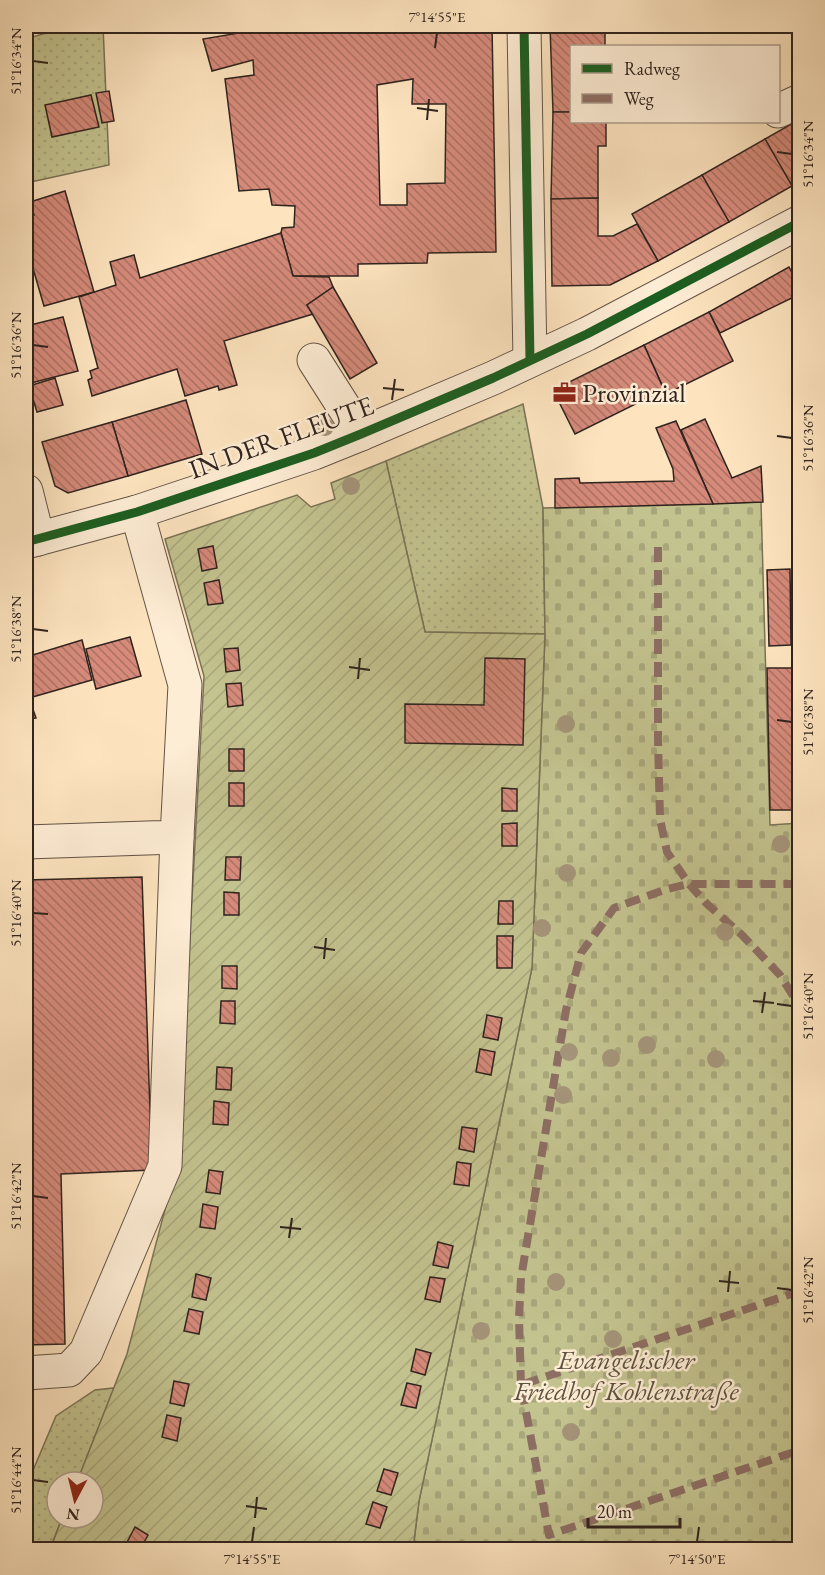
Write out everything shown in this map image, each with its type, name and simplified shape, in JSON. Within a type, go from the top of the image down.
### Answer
[{"type":"street","points":[[524,26],[530,360]]},
{"type":"street","points":[[780,110],[800,101]]},
{"type":"street","name":"IN DER FLEUTE","points":[[32,541],[137,512],[314,453],[362,434],[587,334],[800,222]]},
{"type":"street","points":[[314,360],[362,434]]},
{"type":"street","points":[[26,491],[32,541]]},
{"type":"street","points":[[26,1373],[69,1370],[86,1352],[165,1166],[185,685],[137,512]]},
{"type":"street","points":[[26,842],[177,837]]},
{"type":"green space","points":[[69,26],[103,26],[109,165],[26,183],[26,39]]},
{"type":"green space","points":[[523,404],[543,508],[545,634],[425,632],[386,461]]},
{"type":"green space","points":[[386,461],[425,632],[545,634],[532,968],[419,1501],[413,1549],[50,1550],[58,1530],[105,1530],[105,1470],[82,1470],[127,1354],[178,1160],[204,676],[165,539],[297,495],[311,507],[335,499],[331,483]]},
{"type":"green space","name":"Evangelischer Friedhof Kohlenstraße","points":[[761,502],[770,825],[800,823],[799,1549],[413,1550],[419,1501],[532,968],[545,634],[543,508]]},
{"type":"green space","points":[[114,1388],[82,1470],[45,1470],[45,1530],[57,1530],[50,1549],[26,1550],[26,1487],[56,1416],[95,1390]]},
{"type":"building","points":[[244,26],[492,26],[496,252],[428,253],[427,263],[358,264],[358,276],[293,276],[281,233],[282,228],[294,227],[295,206],[272,205],[269,189],[239,191],[225,79],[254,75],[253,60],[212,71],[203,39],[245,32]],"holes":[[[413,79],[412,104],[446,104],[445,183],[407,184],[407,205],[380,205],[377,85]]]},
{"type":"building","points":[[550,26],[605,26],[605,45],[570,45],[570,112],[553,112]]},
{"type":"building","points":[[109,91],[114,121],[102,123],[96,93]]},
{"type":"building","points":[[91,95],[99,127],[52,137],[45,105]]},
{"type":"building","points":[[553,112],[570,112],[570,123],[606,123],[606,146],[598,146],[598,198],[551,199]]},
{"type":"building","points":[[800,119],[800,182],[792,186],[765,139]]},
{"type":"building","points":[[765,139],[792,186],[729,222],[702,175]]},
{"type":"building","points":[[702,175],[729,222],[658,261],[632,214]]},
{"type":"building","points":[[65,191],[94,292],[44,306],[32,265],[26,267],[26,218],[34,215],[30,202]]},
{"type":"building","points":[[598,198],[598,236],[613,236],[637,224],[658,261],[610,285],[552,286],[551,199]]},
{"type":"building","points":[[281,233],[293,276],[329,277],[333,287],[307,305],[313,314],[224,341],[237,385],[219,390],[218,386],[185,396],[177,369],[92,396],[88,380],[92,378],[90,371],[98,368],[79,297],[116,285],[110,262],[134,255],[140,278]]},
{"type":"building","points":[[789,267],[800,288],[800,294],[720,333],[709,312]]},
{"type":"building","points":[[333,287],[377,363],[350,379],[307,305]]},
{"type":"building","points":[[709,312],[733,361],[666,394],[644,345]]},
{"type":"building","points":[[63,317],[78,371],[27,384],[26,326]]},
{"type":"building","points":[[644,345],[664,390],[575,434],[553,390]]},
{"type":"building","points":[[55,378],[63,405],[37,412],[29,386]]},
{"type":"building","points":[[186,400],[202,454],[128,476],[112,422]]},
{"type":"building","points":[[705,419],[732,478],[761,466],[763,502],[713,504],[681,430]]},
{"type":"building","points":[[676,421],[713,504],[555,508],[555,479],[579,478],[580,483],[674,481],[673,469],[656,428]]},
{"type":"building","points":[[112,422],[128,476],[68,493],[55,486],[42,442]]},
{"type":"building","points":[[213,546],[217,568],[202,571],[198,549]]},
{"type":"building","points":[[790,569],[791,645],[769,646],[767,570]]},
{"type":"building","points":[[219,580],[223,603],[208,605],[204,583]]},
{"type":"building","points":[[130,637],[141,676],[96,689],[86,649]]},
{"type":"building","points":[[82,640],[92,680],[29,698],[26,685],[26,657]]},
{"type":"building","points":[[238,648],[240,670],[226,672],[224,649]]},
{"type":"building","points":[[485,658],[525,659],[523,745],[405,743],[405,704],[484,705]]},
{"type":"building","points":[[767,668],[792,668],[795,810],[770,810]]},
{"type":"building","points":[[241,683],[243,705],[228,707],[226,684]]},
{"type":"building","points":[[26,685],[36,718],[26,720]]},
{"type":"building","points":[[229,749],[244,749],[244,771],[229,771]]},
{"type":"building","points":[[229,783],[244,783],[244,806],[229,806]]},
{"type":"building","points":[[502,788],[517,789],[517,811],[502,811]]},
{"type":"building","points":[[517,823],[517,846],[502,846],[502,824]]},
{"type":"building","points":[[226,857],[241,857],[240,880],[225,880]]},
{"type":"building","points":[[142,877],[152,1170],[61,1174],[65,1344],[26,1345],[26,880]]},
{"type":"building","points":[[224,892],[239,893],[239,915],[224,915]]},
{"type":"building","points":[[499,901],[513,901],[513,924],[498,924]]},
{"type":"building","points":[[497,936],[513,936],[512,968],[497,968]]},
{"type":"building","points":[[222,966],[237,966],[237,989],[222,988]]},
{"type":"building","points":[[221,1001],[235,1001],[235,1024],[220,1023]]},
{"type":"building","points":[[487,1015],[502,1018],[498,1040],[483,1037]]},
{"type":"building","points":[[480,1049],[495,1052],[491,1075],[476,1072]]},
{"type":"building","points":[[217,1067],[232,1068],[231,1090],[216,1089]]},
{"type":"building","points":[[214,1101],[229,1103],[228,1125],[213,1124]]},
{"type":"building","points":[[462,1127],[477,1129],[474,1152],[459,1149]]},
{"type":"building","points":[[457,1162],[471,1164],[469,1186],[454,1184]]},
{"type":"building","points":[[209,1170],[223,1172],[220,1194],[206,1192]]},
{"type":"building","points":[[203,1204],[218,1207],[215,1229],[200,1227]]},
{"type":"building","points":[[438,1242],[453,1246],[448,1268],[433,1265]]},
{"type":"building","points":[[196,1274],[211,1278],[206,1300],[192,1297]]},
{"type":"building","points":[[430,1277],[445,1279],[440,1302],[425,1299]]},
{"type":"building","points":[[189,1309],[203,1312],[199,1334],[184,1331]]},
{"type":"building","points":[[416,1349],[431,1353],[425,1375],[411,1371]]},
{"type":"building","points":[[174,1381],[189,1384],[184,1406],[170,1403]]},
{"type":"building","points":[[407,1383],[421,1386],[416,1408],[401,1405]]},
{"type":"building","points":[[167,1415],[181,1418],[177,1441],[162,1437]]},
{"type":"building","points":[[384,1469],[398,1473],[391,1495],[377,1491]]},
{"type":"building","points":[[373,1502],[387,1507],[380,1528],[366,1524]]},
{"type":"building","points":[[135,1527],[148,1535],[140,1550],[128,1550],[124,1548]]},
{"type":"marked path","points":[[658,547],[660,819],[667,852],[689,884],[707,904],[742,935],[780,975],[800,1007]]},
{"type":"marked path","points":[[521,1385],[519,1318],[521,1278],[566,1010],[581,953],[614,908],[667,889],[689,884],[800,884]]},
{"type":"marked path","points":[[800,1291],[521,1385],[549,1535],[800,1450]]},
{"type":"cycle path","points":[[524,26],[530,360]]},
{"type":"cycle path","points":[[26,542],[137,512],[314,453],[361,434],[493,378],[587,334],[800,222]]},
{"type":"place","name":"Provinzial","points":[[564,392]]}]
